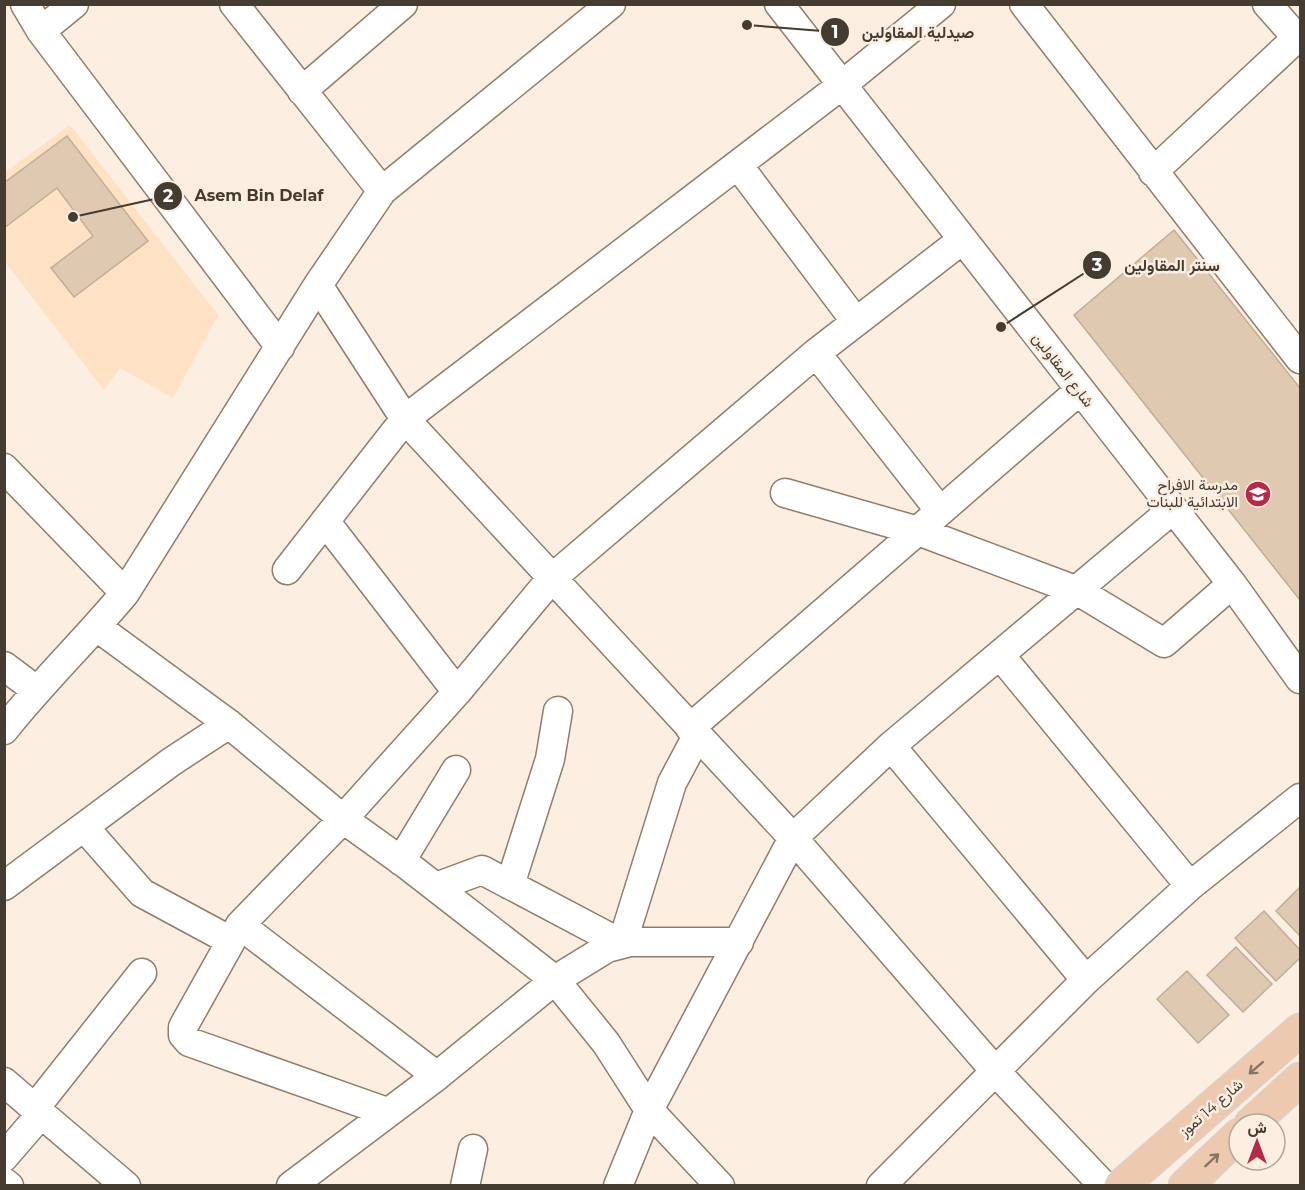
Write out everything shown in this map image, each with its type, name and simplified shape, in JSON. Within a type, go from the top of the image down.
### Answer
[{"type":"main road","name":"شارع 14 تموز","points":[[1122,1185],[1300,1030]]},
{"type":"main road","points":[[1264,1112],[1300,1079]]},
{"type":"main road","points":[[1185,1185],[1227,1146]]},
{"type":"street","points":[[25,4],[41,31],[280,347]]},
{"type":"street","points":[[41,31],[74,4]]},
{"type":"street","points":[[234,4],[382,191]]},
{"type":"street","points":[[302,91],[403,4]]},
{"type":"street","points":[[4,730],[36,690],[97,627],[125,593],[318,285],[382,191],[611,4]]},
{"type":"street","name":"شارع المقاولين","points":[[779,4],[1172,510],[1232,584],[1291,647],[1300,679]]},
{"type":"street","points":[[287,570],[405,419],[842,85],[941,4]]},
{"type":"street","points":[[1024,4],[1153,172],[1298,349]]},
{"type":"street","points":[[1153,172],[1299,37],[1267,4]]},
{"type":"street","points":[[738,165],[856,322]]},
{"type":"street","points":[[387,1112],[189,1041],[183,1035],[183,1027],[235,933],[343,819],[457,692],[552,579],[816,352],[962,240]]},
{"type":"street","points":[[318,285],[405,419],[793,838],[996,1072],[1104,1185]]},
{"type":"street","points":[[816,352],[940,511]]},
{"type":"street","points":[[622,944],[672,783],[694,732],[940,511],[1079,391]]},
{"type":"street","points":[[4,468],[125,593]]},
{"type":"street","points":[[785,493],[918,531],[1078,591],[1164,643],[1232,584]]},
{"type":"street","points":[[618,1185],[649,1110],[793,838],[891,746],[1172,510]]},
{"type":"street","points":[[325,521],[457,692]]},
{"type":"street","points":[[97,627],[229,724],[343,819],[436,887],[555,980],[606,1043],[649,1110],[720,1185]]},
{"type":"street","points":[[1000,655],[1190,886]]},
{"type":"street","points":[[4,666],[36,690]]},
{"type":"street","points":[[510,885],[550,759],[558,711]]},
{"type":"street","points":[[4,886],[171,762],[229,724]]},
{"type":"street","points":[[891,746],[1086,980]]},
{"type":"street","points":[[401,861],[456,770]]},
{"type":"street","points":[[881,1185],[1086,980],[1190,886],[1300,798]]},
{"type":"street","points":[[84,827],[142,892],[235,933],[437,1076]]},
{"type":"street","points":[[436,887],[482,870],[622,944]]},
{"type":"street","points":[[291,1185],[437,1076],[555,980],[607,948],[622,944],[739,942]]},
{"type":"street","points":[[4,1157],[142,973]]},
{"type":"street","points":[[4,1082],[126,1185]]},
{"type":"street","points":[[465,1185],[473,1149]]},
{"type":"street","points":[[4,1182],[9,1185]]},
{"type":"shaded area","points":[[70,125],[218,315],[173,398],[120,368],[104,390],[5,262],[4,173]]},
{"type":"building","points":[[67,136],[148,241],[74,297],[51,268],[93,236],[57,188],[4,228],[4,183]]},
{"type":"building","name":"مدرسة اﻻفراح اﻻبتدائية للبنات","points":[[1174,230],[1300,388],[1300,600],[1074,315]]},
{"type":"building","points":[[1299,888],[1300,890],[1300,936],[1276,911]]},
{"type":"building","points":[[1264,911],[1300,950],[1300,958],[1276,981],[1235,938]]},
{"type":"building","points":[[1236,947],[1272,984],[1243,1012],[1207,975]]},
{"type":"building","points":[[1187,971],[1229,1015],[1198,1043],[1157,999]]},
{"type":"place","name":"صيدلية المقاولين","points":[[747,25]]},
{"type":"place","name":"Asem Bin Delaf","points":[[73,217]]},
{"type":"place","name":"سنتر المقاولين","points":[[1001,327]]},
{"type":"place","name":"مدرسة اﻻفراح اﻻبتدائية للبنات","points":[[1258,494]]}]
